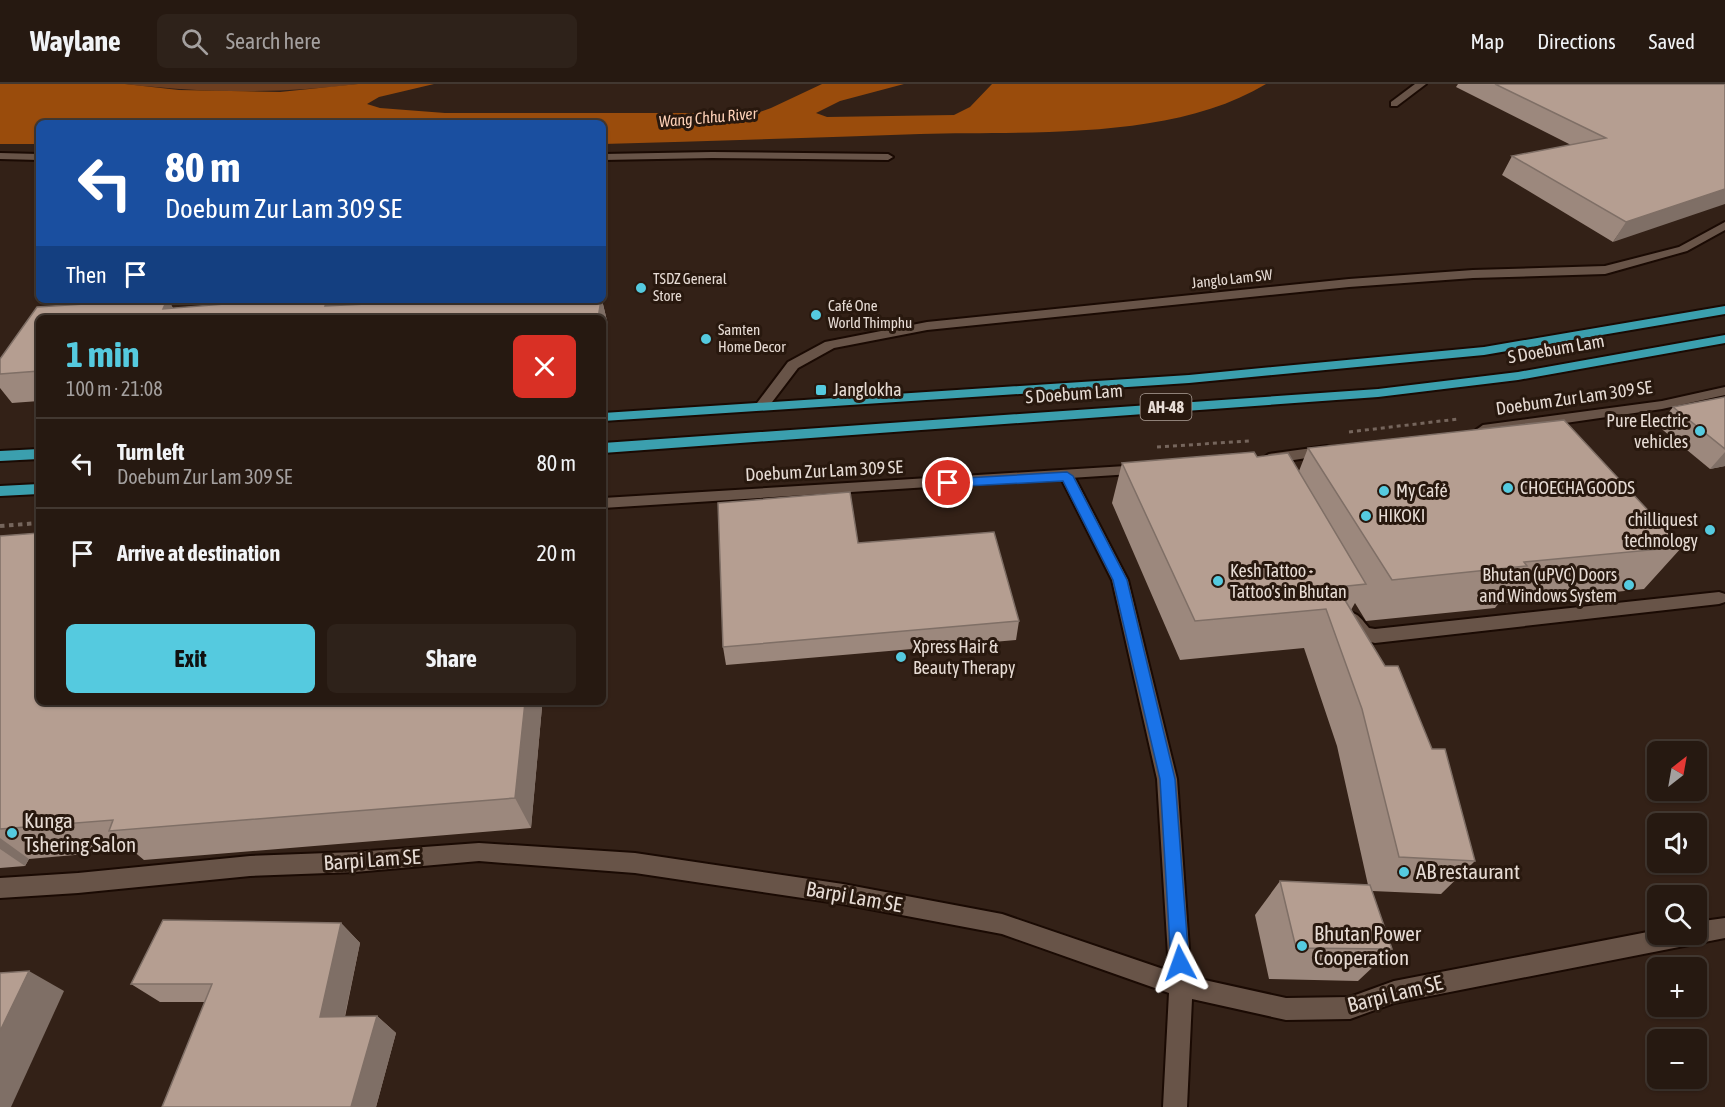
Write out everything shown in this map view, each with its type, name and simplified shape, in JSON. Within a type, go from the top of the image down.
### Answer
[{"type":"highway","name":"S Doebum Lam","points":[[606,417],[1188,379],[1484,351],[1725,310]]},
{"type":"highway","name":"S Doebum Lam","points":[[606,448],[1378,393],[1518,376],[1725,339]]},
{"type":"highway","points":[[0,456],[36,454]]},
{"type":"highway","points":[[0,491],[36,489]]},
{"type":"street","points":[[1394,104],[1420,84]]},
{"type":"street","points":[[606,157],[712,155],[888,157]]},
{"type":"street","points":[[0,156],[36,158]]},
{"type":"street","name":"Janglo Lam SW","points":[[761,407],[793,365],[830,345],[927,326],[1473,273],[1605,270],[1683,249],[1725,225]]},
{"type":"street","name":"Doebum Zur Lam 309 SE","points":[[1474,431],[1662,405],[1725,391]]},
{"type":"street","points":[[1273,480],[1256,461],[1345,449]]},
{"type":"street","name":"Doebum Zur Lam 309 SE","points":[[606,503],[1159,469]]},
{"type":"street","points":[[1067,476],[1120,580],[1167,779],[1181,986],[1175,1107]]},
{"type":"street","points":[[1344,605],[1354,624],[1364,634],[1375,636],[1719,598]]},
{"type":"street","name":"Barpi Lam SE","points":[[0,888],[78,883],[250,866],[355,862],[479,852],[635,863],[843,894],[1002,924],[1181,986],[1286,1009],[1350,1008],[1394,992],[1647,942]]},
{"type":"street","points":[[1707,931],[1725,928]]},
{"type":"path","points":[[1346,432],[1464,418]]},
{"type":"path","points":[[1149,448],[1253,441]]},
{"type":"path","points":[[0,526],[36,523]]},
{"type":"shaded area","points":[[125,84],[358,84],[242,91]]},
{"type":"water","name":"Wang Chhu River","points":[[0,84],[125,84],[179,90],[280,92],[358,84],[434,84],[379,97],[367,104],[380,108],[445,113],[757,113],[822,84],[904,84],[840,101],[816,113],[827,117],[954,115],[970,107],[992,84],[1266,84],[1229,102],[1187,115],[1143,124],[1052,132],[606,144],[606,120],[36,120],[36,144],[0,144]]},
{"type":"building","points":[[1495,84],[1725,84],[1725,189],[1626,222],[1512,156],[1606,138]]},
{"type":"building","points":[[100,303],[166,303],[163,309],[238,303],[326,303],[325,306],[388,303],[600,303],[598,315],[36,315],[36,371],[0,374],[0,359],[37,307]]},
{"type":"building","points":[[1725,397],[1725,449],[1673,407]]},
{"type":"building","points":[[1564,420],[1682,547],[1524,562],[1527,566],[1392,580],[1308,448]]},
{"type":"building","points":[[1254,452],[1257,457],[1288,453],[1366,584],[1337,587],[1385,666],[1398,666],[1432,749],[1445,749],[1475,861],[1399,857],[1362,709],[1326,609],[1195,621],[1122,463]]},
{"type":"building","points":[[850,492],[858,543],[994,532],[1019,621],[723,647],[718,503]]},
{"type":"building","points":[[36,533],[36,705],[525,705],[515,798],[109,831],[113,820],[0,829],[0,536]]},
{"type":"building","points":[[1280,881],[1370,885],[1392,949],[1296,948]]},
{"type":"building","points":[[163,920],[341,923],[320,1017],[377,1016],[351,1107],[162,1107],[212,984],[131,984]]},
{"type":"building","points":[[29,971],[0,1031],[0,973]]},
{"type":"place","name":"TSDZ General Store","points":[[641,288]]},
{"type":"place","name":"Café One World Thimphu","points":[[816,315]]},
{"type":"place","name":"Samten Home Decor","points":[[706,339]]},
{"type":"place","name":"Janglokha","points":[[821,390]]},
{"type":"place","name":"Pure Electric vehicles","points":[[1700,431]]},
{"type":"place","name":"CHOECHA GOODS","points":[[1508,488]]},
{"type":"place","name":"My Café","points":[[1384,491]]},
{"type":"place","name":"HIKOKI","points":[[1366,516]]},
{"type":"place","name":"chilliquest technology","points":[[1710,530]]},
{"type":"place","name":"Kesh Tattoo - Tattoo's in Bhutan","points":[[1218,581]]},
{"type":"place","name":"Bhutan (uPVC) Doors and Windows System","points":[[1629,585]]},
{"type":"place","name":"Xpress Hair & Beauty Therapy","points":[[901,657]]},
{"type":"place","name":"Kunga Tshering Salon","points":[[12,833]]},
{"type":"place","name":"AB restaurant","points":[[1404,872]]},
{"type":"place","name":"Bhutan Power Cooperation","points":[[1302,946]]},
{"type":"route","points":[[948,483],[1067,476],[1120,580],[1167,779],[1180,963]]}]
